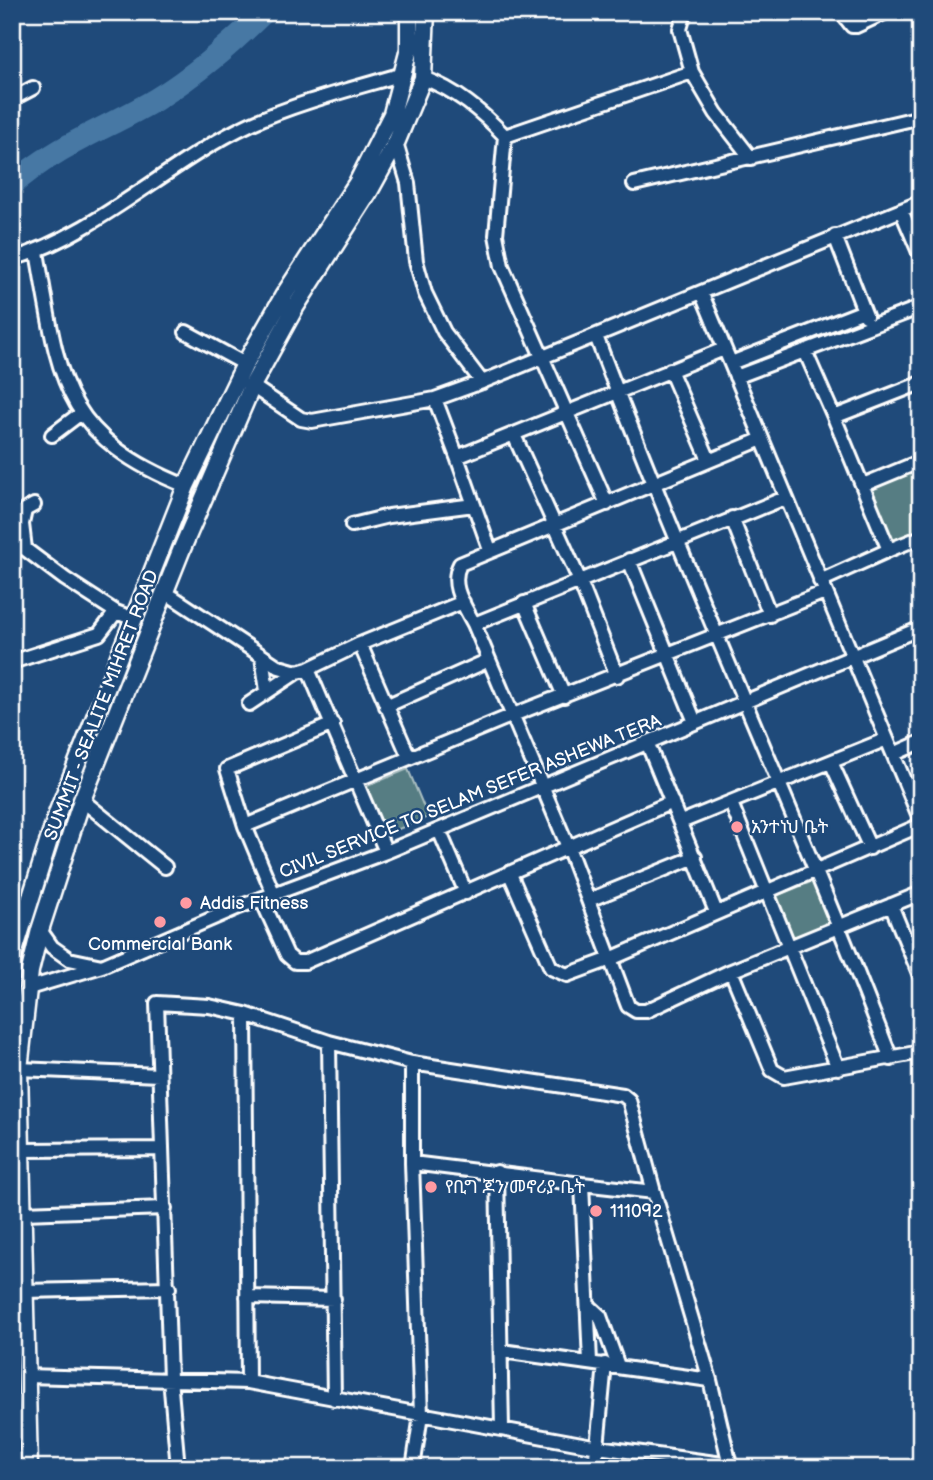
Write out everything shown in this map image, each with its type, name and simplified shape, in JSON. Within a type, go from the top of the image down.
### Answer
[{"type":"main road","points":[[12,958],[58,811],[186,486],[245,365],[284,295],[369,160],[392,114],[408,49],[409,12]]},
{"type":"main road","name":"SUMMIT - SEALITE MIHRET ROAD","points":[[29,1468],[19,1069],[29,988],[40,930],[82,800],[181,551],[252,386],[296,306],[369,192],[396,143],[423,78],[426,12]]},
{"type":"main road","points":[[164,544],[181,551]]},
{"type":"street","points":[[685,12],[680,29],[692,72],[716,113],[751,158]]},
{"type":"street","points":[[842,12],[852,26],[856,26],[886,12]]},
{"type":"street","points":[[505,136],[692,72]]},
{"type":"street","points":[[12,259],[37,252],[250,124],[403,74]]},
{"type":"street","points":[[423,78],[443,85],[465,100],[505,136]]},
{"type":"street","points":[[12,99],[33,88]]},
{"type":"street","points":[[634,184],[921,117]]},
{"type":"street","points":[[505,136],[496,235],[502,265],[542,359],[568,410],[607,504]]},
{"type":"street","points":[[396,143],[408,183],[416,261],[425,293],[444,332],[482,382]]},
{"type":"street","points":[[252,386],[301,419],[312,421],[435,399],[542,359],[921,202]]},
{"type":"street","points":[[901,210],[921,257]]},
{"type":"street","points":[[835,236],[870,326]]},
{"type":"street","points":[[37,252],[57,359],[72,402],[129,459],[186,486]]},
{"type":"street","points":[[510,874],[551,968],[567,975],[870,848],[920,820],[701,292]]},
{"type":"street","points":[[736,377],[921,307]]},
{"type":"street","points":[[731,363],[864,311]]},
{"type":"street","points":[[186,332],[245,365]]},
{"type":"street","points":[[596,336],[778,784],[840,926],[891,1059]]},
{"type":"street","points":[[457,457],[724,349]]},
{"type":"street","points":[[804,351],[889,550]]},
{"type":"street","points":[[670,370],[709,460]]},
{"type":"street","points":[[834,417],[921,383]]},
{"type":"street","points":[[435,399],[490,550]]},
{"type":"street","points":[[52,435],[82,413]]},
{"type":"street","points":[[514,435],[556,525],[617,676]]},
{"type":"street","points":[[762,439],[460,564],[454,575],[463,602],[568,847],[589,900],[608,960],[628,1006],[636,1011],[646,1011],[731,971],[921,893]]},
{"type":"street","points":[[863,485],[921,461]]},
{"type":"street","points":[[474,624],[579,579],[785,498]]},
{"type":"street","points":[[34,505],[25,510],[19,547],[116,612],[134,619]]},
{"type":"street","points":[[352,525],[474,505]]},
{"type":"street","points":[[732,518],[771,615]]},
{"type":"street","points":[[245,825],[513,715],[771,615],[889,550],[921,537]]},
{"type":"street","points":[[629,560],[695,722]]},
{"type":"street","points":[[165,592],[242,640],[261,657],[302,671],[333,724],[386,852]]},
{"type":"street","points":[[249,704],[302,671],[463,602]]},
{"type":"street","points":[[524,603],[564,696]]},
{"type":"street","points":[[12,662],[99,634],[116,612]]},
{"type":"street","name":"CIVIL SERVICE TO SELAM SEFER ASHEWA TERA","points":[[29,988],[102,966],[239,907],[386,852],[745,699],[920,630]]},
{"type":"street","points":[[360,644],[409,757]]},
{"type":"street","points":[[261,657],[267,691]]},
{"type":"street","points":[[386,706],[489,660]]},
{"type":"street","points":[[333,724],[227,769],[287,955],[295,962],[305,962],[672,802]]},
{"type":"street","points":[[681,822],[887,739]]},
{"type":"street","points":[[647,742],[716,912]]},
{"type":"street","points":[[894,754],[921,742]]},
{"type":"street","points":[[831,762],[870,848]]},
{"type":"street","points":[[82,800],[165,867]]},
{"type":"street","points":[[731,803],[838,1068]]},
{"type":"street","points":[[439,830],[466,893]]},
{"type":"street","points":[[589,900],[695,858]]},
{"type":"street","points":[[891,905],[921,978]]},
{"type":"street","points":[[40,930],[52,947],[69,958],[102,966]]},
{"type":"street","points":[[731,971],[772,1070],[784,1077],[921,1052]]},
{"type":"street","points":[[25,1376],[170,1378],[248,1382],[598,1447],[732,1467],[710,1380],[654,1192],[634,1108],[623,1095],[412,1063],[329,1042],[245,1014],[209,1006],[157,1003],[169,1288],[170,1378],[177,1468]]},
{"type":"street","points":[[245,1014],[248,1382]]},
{"type":"street","points":[[329,1042],[334,1399]]},
{"type":"street","points":[[412,1063],[412,1163],[421,1415],[413,1468]]},
{"type":"street","points":[[19,1069],[159,1075]]},
{"type":"street","points":[[22,1150],[162,1149]]},
{"type":"street","points":[[412,1163],[654,1192]]},
{"type":"street","points":[[497,1172],[502,1428]]},
{"type":"street","points":[[582,1184],[590,1362]]},
{"type":"street","points":[[23,1213],[165,1208]]},
{"type":"street","points":[[23,1291],[169,1288]]},
{"type":"street","points":[[247,1297],[334,1299]]},
{"type":"street","points":[[588,1305],[600,1316],[618,1366]]},
{"type":"street","points":[[502,1351],[710,1380]]},
{"type":"street","points":[[595,1468],[604,1364]]},
{"type":"green space","points":[[921,468],[921,541],[894,552],[870,489]]},
{"type":"green space","points":[[408,769],[428,817],[384,835],[365,787]]},
{"type":"green space","points":[[816,880],[837,924],[792,944],[773,897]]},
{"type":"waterway","points":[[12,185],[63,149],[137,110],[185,80],[264,12]]},
{"type":"place","name":"አንተነህ ቤት","points":[[737,827]]},
{"type":"place","name":"Addis Fitness","points":[[186,903]]},
{"type":"place","name":"Commercial Bank","points":[[160,922]]},
{"type":"place","name":"የቢግ ጆን መኖሪያ ቤት","points":[[431,1187]]},
{"type":"place","name":"111092","points":[[596,1211]]}]
